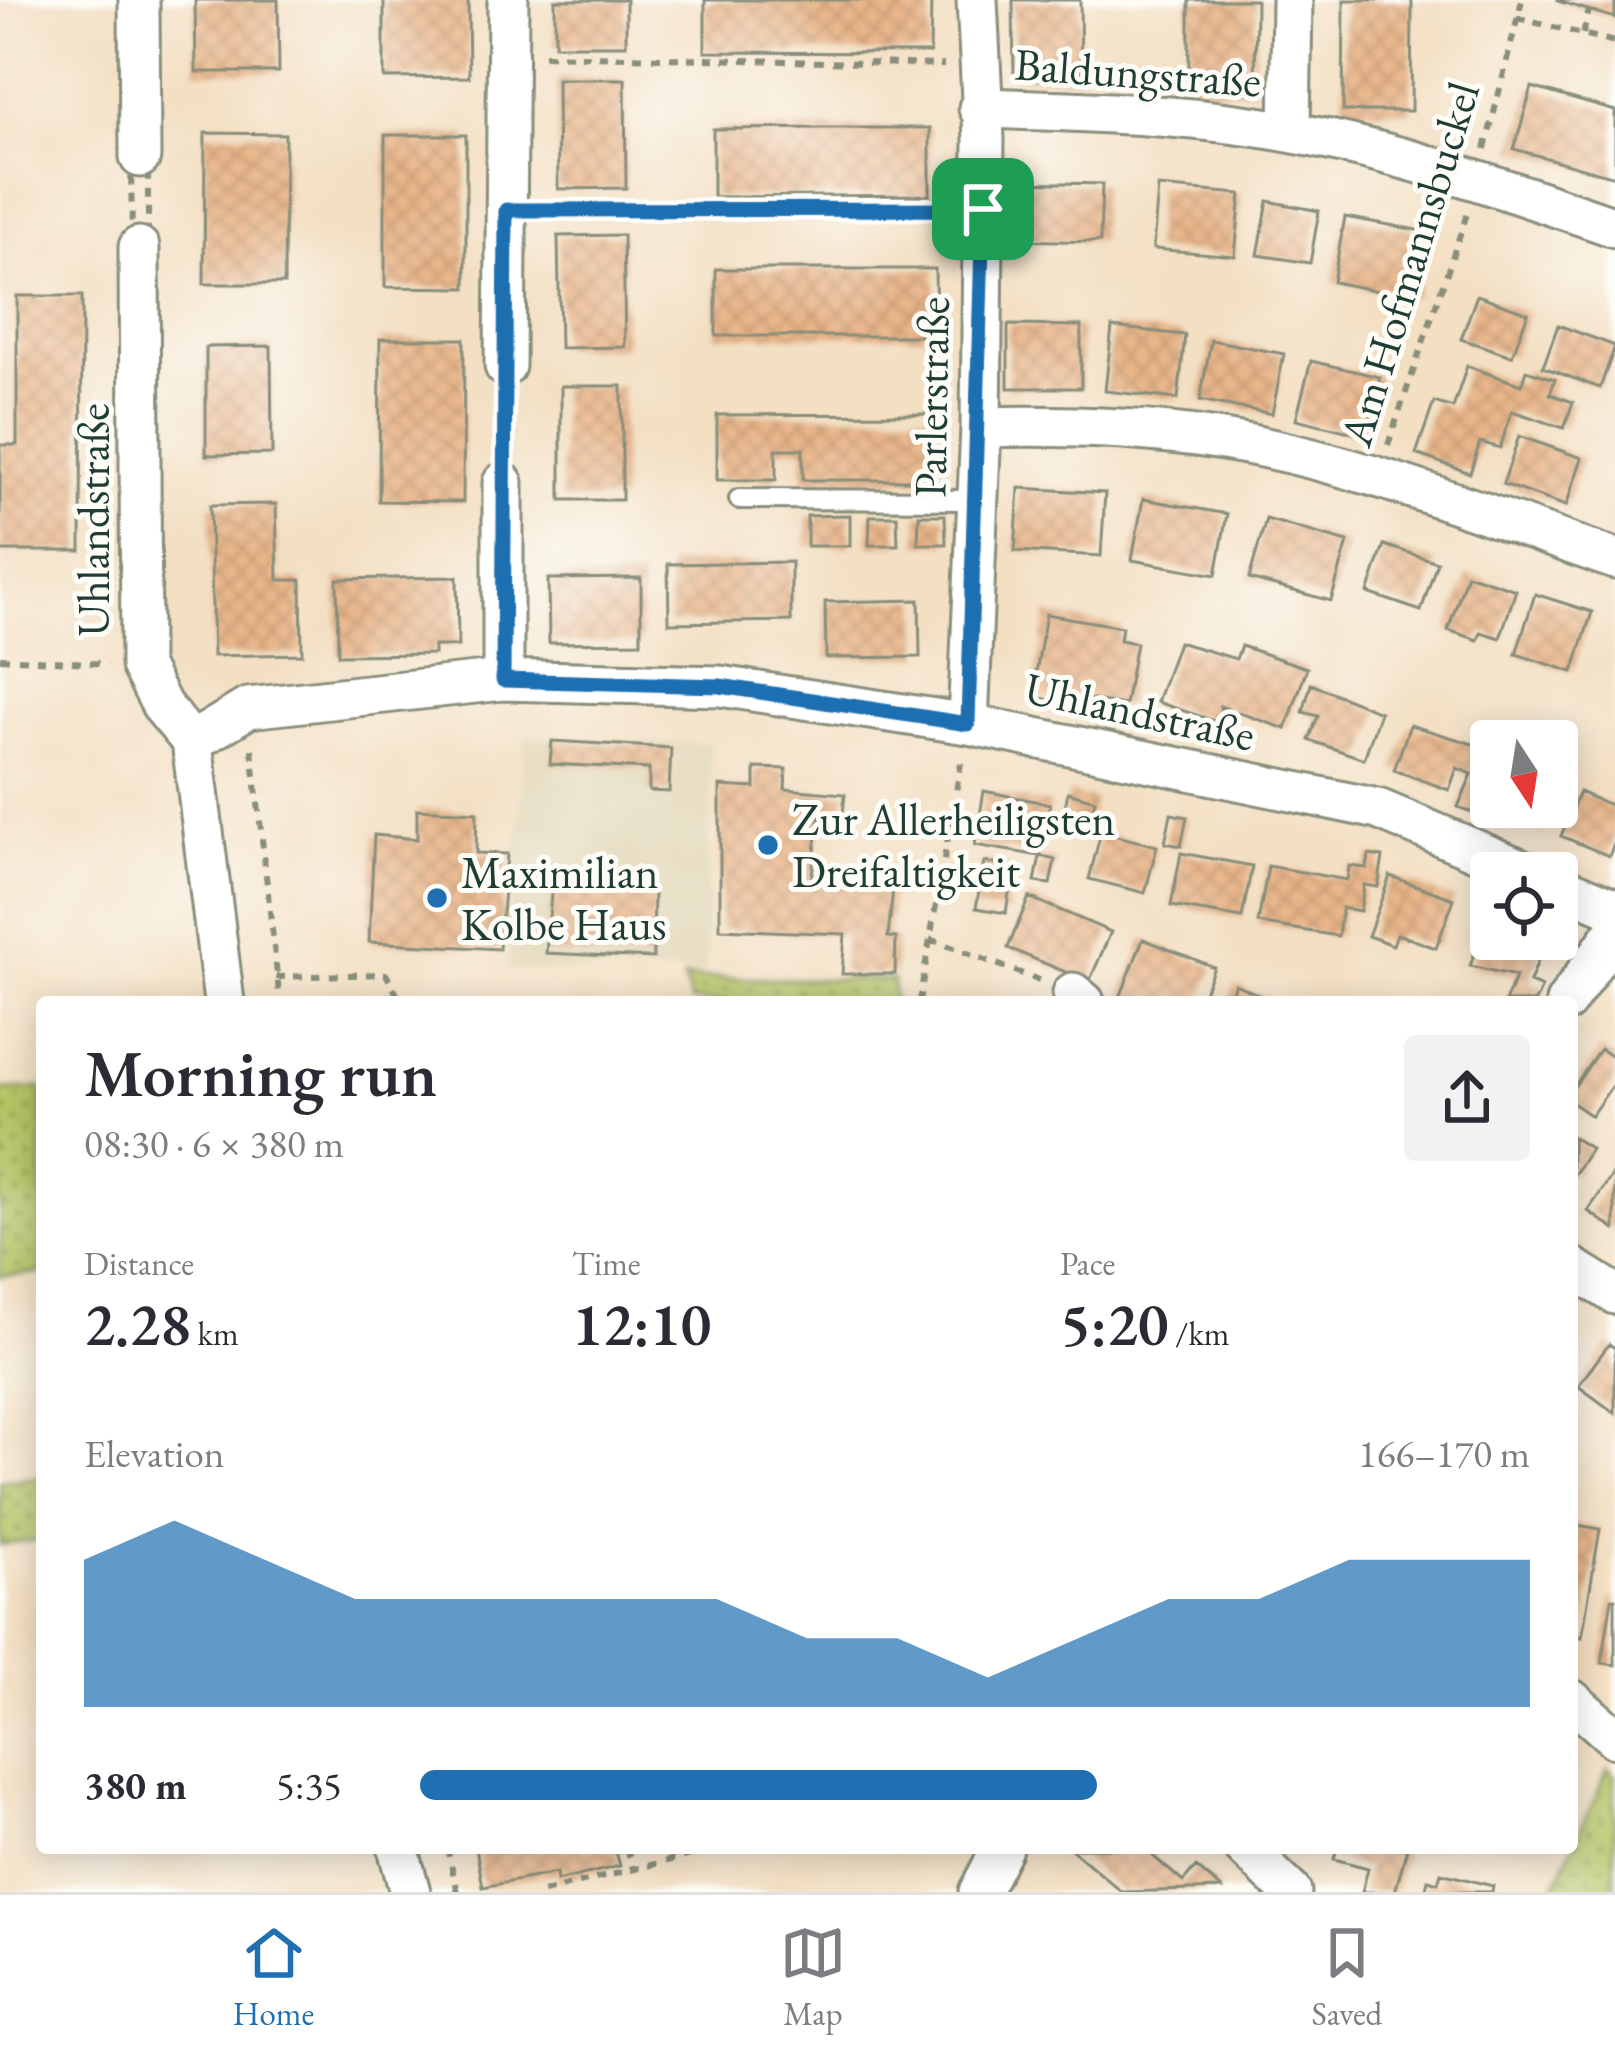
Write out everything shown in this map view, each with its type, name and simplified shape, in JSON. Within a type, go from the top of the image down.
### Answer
[{"type":"street","points":[[139,0],[140,157]]},
{"type":"street","points":[[505,366],[508,0]]},
{"type":"street","name":"Parlerstraße","points":[[968,724],[981,428],[983,209],[976,0]]},
{"type":"street","name":"Baldungstraße","points":[[1290,133],[1292,0]]},
{"type":"street","name":"Baldungstraße","points":[[979,108],[1118,112],[1290,133],[1478,181],[1615,227]]},
{"type":"street","name":"Uhlandstraße","points":[[140,247],[142,665],[162,706],[192,742],[248,708],[503,680],[720,686],[968,724],[1378,809],[1480,852]]},
{"type":"street","points":[[981,428],[1083,425],[1214,439],[1377,477],[1615,559]]},
{"type":"street","points":[[502,484],[503,680]]},
{"type":"street","points":[[192,742],[223,996]]},
{"type":"street","points":[[1578,893],[1615,909]]},
{"type":"street","points":[[1570,996],[1615,932]]},
{"type":"street","points":[[1578,1271],[1615,1294]]},
{"type":"street","points":[[1578,1705],[1615,1738]]},
{"type":"street","points":[[400,1854],[410,1892]]},
{"type":"street","points":[[979,1892],[999,1854]]},
{"type":"street","points":[[1251,1854],[1292,1892]]},
{"type":"lane","points":[[739,499],[977,500]]},
{"type":"path","name":"Am Hofmannsbuckel","points":[[1377,477],[1478,181],[1522,0]]},
{"type":"path","points":[[1582,34],[1588,10]]},
{"type":"path","points":[[1517,19],[1615,41]]},
{"type":"path","points":[[507,54],[978,65]]},
{"type":"path","points":[[140,157],[131,166],[131,203],[132,240],[140,247]]},
{"type":"path","points":[[506,210],[983,209]]},
{"type":"path","points":[[502,484],[505,366]]},
{"type":"path","points":[[0,658],[142,665]]},
{"type":"path","points":[[248,708],[279,996]]},
{"type":"path","points":[[920,996],[968,724]]},
{"type":"path","points":[[930,939],[1075,996]]},
{"type":"path","points":[[276,977],[386,974],[398,996]]},
{"type":"path","points":[[448,1854],[458,1892]]},
{"type":"path","points":[[629,1854],[633,1869]]},
{"type":"path","points":[[543,1892],[694,1854]]},
{"type":"shaded area","points":[[525,736],[711,744],[706,973],[508,970]]},
{"type":"green space","points":[[684,978],[893,980],[894,996],[689,996]]},
{"type":"green space","points":[[36,1088],[36,1273],[0,1276],[0,1090]]},
{"type":"green space","points":[[36,1478],[36,1541],[0,1545],[0,1481]]},
{"type":"green space","points":[[1608,1769],[1615,1776],[1615,1892],[1552,1892],[1569,1854],[1578,1854],[1578,1835]]},
{"type":"building","points":[[195,0],[278,0],[279,72],[196,72]]},
{"type":"building","points":[[384,0],[468,0],[469,77],[384,78]]},
{"type":"building","points":[[555,0],[626,0],[626,45],[555,45]]},
{"type":"building","points":[[705,0],[931,0],[930,53],[705,52]]},
{"type":"building","points":[[1013,0],[1080,0],[1081,79],[1014,79]]},
{"type":"building","points":[[1189,0],[1256,0],[1255,91],[1189,92]]},
{"type":"building","points":[[1344,0],[1412,0],[1411,111],[1343,111]]},
{"type":"building","points":[[1615,0],[1615,18],[1557,1]]},
{"type":"building","points":[[557,79],[625,79],[626,188],[558,189]]},
{"type":"building","points":[[1532,87],[1615,111],[1615,177],[1514,149]]},
{"type":"building","points":[[930,128],[930,195],[713,197],[713,129]]},
{"type":"building","points":[[205,133],[285,134],[284,284],[204,284]]},
{"type":"building","points":[[385,135],[466,135],[466,288],[385,287]]},
{"type":"building","points":[[1016,182],[1102,184],[1100,242],[1014,240]]},
{"type":"building","points":[[1158,187],[1241,194],[1235,256],[1153,249]]},
{"type":"building","points":[[1268,201],[1319,211],[1310,263],[1258,255]]},
{"type":"building","points":[[1345,217],[1428,232],[1415,298],[1333,282]]},
{"type":"building","points":[[623,235],[625,347],[560,348],[558,236]]},
{"type":"building","points":[[716,269],[935,269],[936,336],[716,336]]},
{"type":"building","points":[[1477,295],[1528,313],[1512,356],[1461,339]]},
{"type":"building","points":[[17,296],[82,296],[81,551],[0,551],[0,445],[17,445]]},
{"type":"building","points":[[1008,325],[1081,326],[1081,388],[1008,388]]},
{"type":"building","points":[[1558,325],[1615,346],[1600,388],[1543,367]]},
{"type":"building","points":[[1112,327],[1185,335],[1178,399],[1105,391]]},
{"type":"building","points":[[380,339],[464,339],[463,502],[379,501]]},
{"type":"building","points":[[1211,340],[1284,354],[1272,414],[1200,400]]},
{"type":"building","points":[[271,346],[272,454],[206,455],[206,347]]},
{"type":"building","points":[[1311,361],[1380,377],[1366,436],[1296,419]]},
{"type":"building","points":[[1467,366],[1521,385],[1526,370],[1555,379],[1550,394],[1573,402],[1564,428],[1512,411],[1500,448],[1480,442],[1470,473],[1416,454],[1434,402],[1453,408]]},
{"type":"building","points":[[561,386],[622,386],[622,500],[561,500]]},
{"type":"building","points":[[933,414],[933,480],[803,480],[803,449],[776,449],[776,480],[717,480],[717,415]]},
{"type":"building","points":[[1519,436],[1582,458],[1566,506],[1503,484]]},
{"type":"building","points":[[1019,488],[1105,493],[1101,556],[1015,551]]},
{"type":"building","points":[[1143,499],[1227,514],[1216,575],[1132,560]]},
{"type":"building","points":[[276,504],[278,580],[301,580],[302,654],[213,656],[210,505]]},
{"type":"building","points":[[850,515],[850,546],[807,546],[807,516]]},
{"type":"building","points":[[919,515],[945,515],[946,544],[918,544]]},
{"type":"building","points":[[870,516],[897,516],[898,545],[869,545]]},
{"type":"building","points":[[1266,519],[1348,542],[1331,601],[1249,579]]},
{"type":"building","points":[[1384,545],[1437,562],[1421,611],[1368,593]]},
{"type":"building","points":[[791,562],[791,621],[669,623],[668,564]]},
{"type":"building","points":[[1467,574],[1516,590],[1500,638],[1481,632],[1478,640],[1448,630]]},
{"type":"building","points":[[457,577],[458,646],[434,646],[434,654],[338,655],[337,579]]},
{"type":"building","points":[[641,578],[641,642],[549,643],[548,579]]},
{"type":"building","points":[[1535,594],[1592,612],[1573,672],[1516,654]]},
{"type":"building","points":[[919,600],[920,657],[826,658],[825,602]]},
{"type":"building","points":[[1046,614],[1122,627],[1120,640],[1136,643],[1125,705],[1061,695],[1059,701],[1032,697]]},
{"type":"building","points":[[1178,642],[1236,659],[1241,646],[1307,668],[1286,729],[1220,706],[1223,724],[1157,702]]},
{"type":"building","points":[[1311,684],[1380,712],[1364,759],[1309,740],[1318,716],[1303,712]]},
{"type":"building","points":[[1410,725],[1470,743],[1470,773],[1457,768],[1449,790],[1394,770]]},
{"type":"building","points":[[552,741],[671,748],[669,792],[649,791],[649,769],[550,764]]},
{"type":"building","name":"Zur Allerheiligsten Dreifaltigkeit","points":[[755,768],[786,769],[785,789],[845,794],[843,814],[820,813],[811,881],[893,889],[888,937],[896,938],[895,974],[842,974],[845,934],[720,929],[720,786],[755,788]]},
{"type":"building","points":[[1470,779],[1470,812],[1458,807]]},
{"type":"building","points":[[984,791],[1050,804],[1040,856],[975,845]]},
{"type":"building","points":[[1068,792],[1095,800],[1088,829],[1062,822]]},
{"type":"building","points":[[1578,794],[1615,807],[1615,841],[1609,856],[1561,836],[1564,828],[1578,828]]},
{"type":"building","name":"Maximilian Kolbe Haus","points":[[417,809],[477,812],[476,853],[507,854],[499,949],[369,942],[374,835],[417,839]]},
{"type":"building","points":[[1171,814],[1187,817],[1181,846],[1165,843]]},
{"type":"building","points":[[1101,832],[1157,846],[1145,893],[1089,879]]},
{"type":"building","points":[[1181,853],[1252,866],[1242,918],[1171,906]]},
{"type":"building","points":[[1369,855],[1383,857],[1378,887],[1364,885],[1360,911],[1342,908],[1338,936],[1258,923],[1268,866],[1347,880],[1349,866],[1367,868]]},
{"type":"building","points":[[1040,856],[1055,860],[1050,884],[1035,882]]},
{"type":"building","points":[[984,862],[1013,867],[1006,913],[976,908]]},
{"type":"building","points":[[1390,876],[1454,899],[1436,948],[1397,934],[1393,945],[1368,936]]},
{"type":"building","points":[[552,882],[654,888],[653,958],[546,953]]},
{"type":"building","points":[[1029,897],[1111,932],[1089,982],[1008,948]]},
{"type":"building","points":[[1143,939],[1214,967],[1202,996],[1121,995]]},
{"type":"building","points":[[1472,960],[1538,960],[1530,982],[1542,987],[1538,996],[1508,996],[1516,976],[1470,966]]},
{"type":"building","points":[[1235,984],[1262,996],[1230,996]]},
{"type":"building","points":[[1600,1049],[1615,1059],[1615,1081],[1591,1116],[1578,1107],[1578,1081]]},
{"type":"building","points":[[1578,1141],[1591,1149],[1578,1169]]},
{"type":"building","points":[[1615,1171],[1615,1230],[1588,1211]]},
{"type":"building","points":[[1609,1344],[1615,1348],[1615,1413],[1578,1386]]},
{"type":"building","points":[[1578,1525],[1600,1529],[1582,1637],[1578,1637]]},
{"type":"building","points":[[1615,1598],[1615,1665],[1602,1663]]},
{"type":"building","points":[[477,1854],[617,1854],[620,1866],[557,1881],[556,1873],[483,1887]]},
{"type":"building","points":[[1077,1854],[1155,1854],[1183,1882],[1196,1867],[1222,1889],[1122,1892]]},
{"type":"building","points":[[1335,1854],[1405,1854],[1395,1892],[1362,1892],[1368,1868],[1334,1859]]},
{"type":"building","points":[[1441,1873],[1493,1886],[1492,1892],[1425,1892],[1428,1880],[1438,1883]]},
{"type":"place","name":"Zur Allerheiligsten Dreifaltigkeit","points":[[768,845]]},
{"type":"place","name":"Maximilian Kolbe Haus","points":[[437,898]]},
{"type":"route","points":[[983,209],[981,428],[968,724],[720,686],[503,680],[506,210],[983,209]]}]
